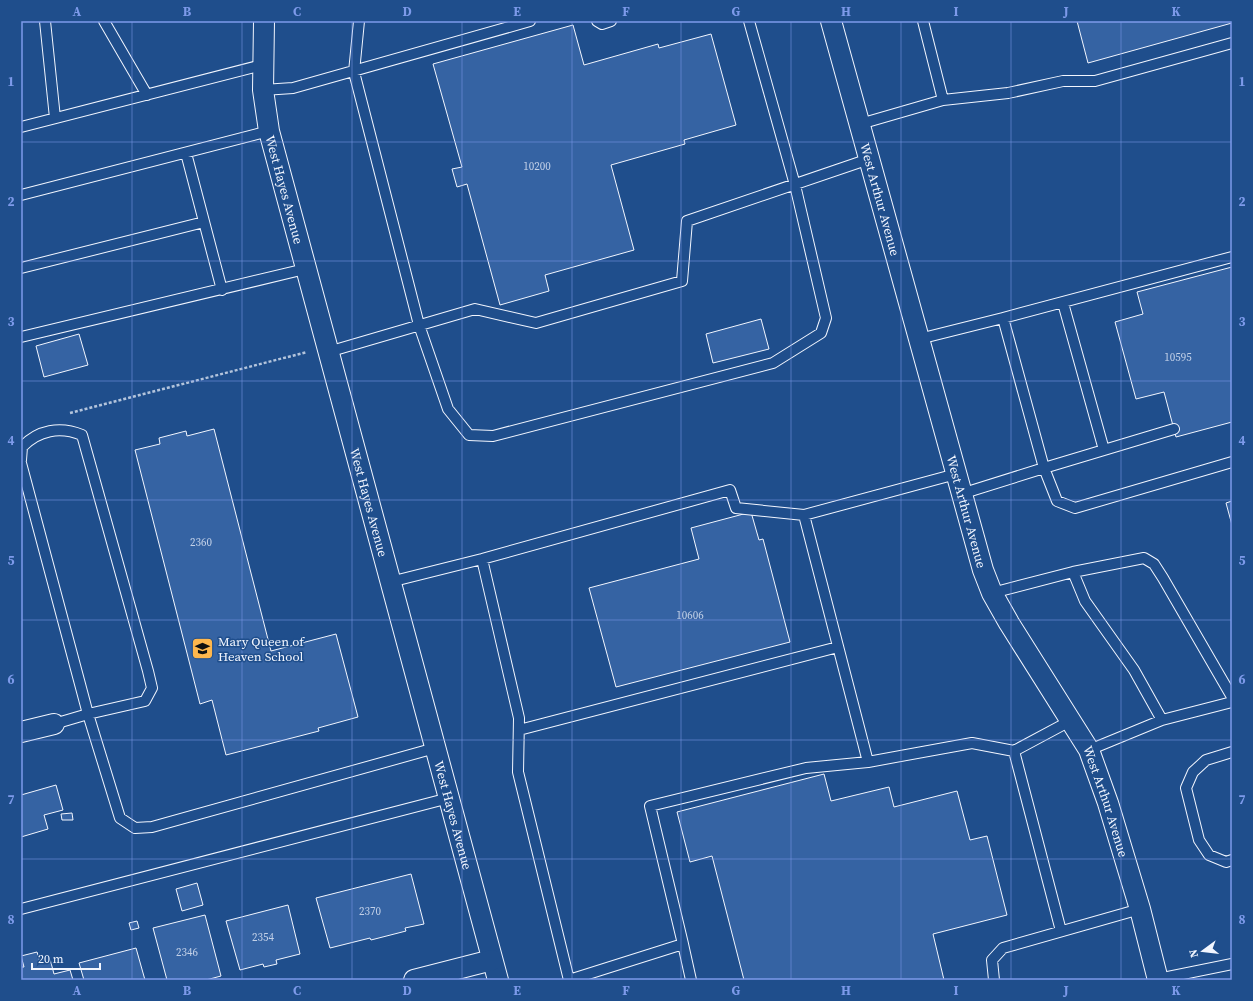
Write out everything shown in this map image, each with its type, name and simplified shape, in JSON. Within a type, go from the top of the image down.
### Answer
[{"type":"street","name":"West Hayes Avenue","points":[[264,21],[262,65],[263,90],[269,131],[498,980]]},
{"type":"street","name":"West Arthur Avenue","points":[[831,21],[983,570],[992,593],[1009,623],[1089,750],[1108,803],[1140,909],[1158,980]]},
{"type":"street","points":[[21,732],[54,724]]},
{"type":"street","points":[[414,980],[492,960]]},
{"type":"lane","points":[[45,21],[56,118]]},
{"type":"lane","points":[[104,21],[147,95]]},
{"type":"lane","points":[[359,21],[354,72],[419,325],[448,409],[468,435],[493,436],[773,363],[822,333],[826,318],[795,184],[749,21]]},
{"type":"lane","points":[[263,90],[293,88],[530,21]]},
{"type":"lane","points":[[597,21],[602,24],[611,21]]},
{"type":"lane","points":[[923,21],[943,100]]},
{"type":"lane","points":[[860,124],[943,100],[1008,93],[1063,81],[1095,81],[1232,43]]},
{"type":"lane","points":[[21,127],[262,65]]},
{"type":"lane","points":[[21,195],[269,131]]},
{"type":"lane","points":[[186,153],[222,290]]},
{"type":"lane","points":[[328,352],[475,309],[536,323],[682,281],[687,221],[869,159]]},
{"type":"lane","points":[[21,268],[204,222]]},
{"type":"lane","points":[[918,339],[1063,303],[1232,257]]},
{"type":"lane","points":[[21,337],[305,269]]},
{"type":"lane","points":[[1063,303],[1104,450]]},
{"type":"lane","points":[[1003,318],[1044,468],[1057,501],[1075,508],[1232,462]]},
{"type":"lane","points":[[961,494],[1174,429]]},
{"type":"lane","points":[[21,460],[22,447],[31,437],[53,430],[69,430],[82,435],[152,688],[145,701],[88,714],[54,724]]},
{"type":"lane","points":[[21,463],[88,714],[120,818],[135,828],[152,827],[435,748]]},
{"type":"lane","points":[[390,582],[482,559],[730,490],[736,508],[804,515],[956,474]]},
{"type":"lane","points":[[804,515],[868,762]]},
{"type":"lane","points":[[992,593],[1073,572],[1144,558],[1154,564],[1232,697]]},
{"type":"lane","points":[[482,559],[519,718],[518,772],[569,980],[684,944]]},
{"type":"lane","points":[[1073,572],[1085,601],[1134,670],[1162,720]]},
{"type":"lane","points":[[519,730],[838,647]]},
{"type":"lane","points":[[1089,750],[1162,720],[1232,702]]},
{"type":"lane","points":[[691,980],[684,944],[650,806],[806,768],[868,762],[972,743],[1014,751],[1070,721]]},
{"type":"lane","points":[[1014,751],[1061,931]]},
{"type":"lane","points":[[1232,752],[1206,760],[1193,772],[1186,788],[1199,840],[1209,856],[1226,862],[1232,860]]},
{"type":"lane","points":[[21,909],[449,798]]},
{"type":"lane","points":[[994,980],[992,960],[1003,948],[1140,909]]},
{"type":"lane","points":[[1158,980],[1232,964]]},
{"type":"path","points":[[67,414],[297,355]]},
{"type":"building","points":[[1077,21],[1232,21],[1232,23],[1088,63]]},
{"type":"building","points":[[573,25],[584,65],[658,44],[659,48],[711,34],[736,125],[684,140],[685,144],[611,165],[634,250],[545,275],[549,291],[500,305],[467,184],[457,187],[452,169],[462,167],[433,64]]},
{"type":"building","points":[[1232,267],[1232,422],[1176,437],[1164,392],[1136,399],[1115,322],[1143,314],[1137,292]]},
{"type":"building","points":[[761,319],[769,349],[713,363],[706,334]]},
{"type":"building","points":[[79,334],[88,365],[44,377],[36,346]]},
{"type":"building","points":[[214,429],[271,651],[336,634],[358,717],[318,728],[319,731],[226,755],[212,700],[200,704],[135,450],[160,444],[159,438],[186,431],[187,436]]},
{"type":"building","points":[[1232,501],[1232,525],[1226,503]]},
{"type":"building","points":[[751,512],[759,540],[763,539],[790,642],[616,687],[589,588],[699,559],[691,528]]},
{"type":"building","points":[[824,774],[831,801],[889,787],[894,807],[957,791],[970,840],[987,836],[1007,915],[933,934],[944,980],[744,980],[712,856],[690,862],[677,812]]},
{"type":"building","points":[[56,785],[63,810],[44,815],[48,829],[21,837],[21,795]]},
{"type":"building","points":[[72,813],[73,820],[62,820],[61,814]]},
{"type":"building","points":[[411,874],[424,924],[405,928],[406,931],[371,940],[370,938],[330,948],[316,898]]},
{"type":"building","points":[[197,883],[203,905],[182,911],[176,889]]},
{"type":"building","points":[[288,905],[300,954],[276,960],[277,964],[264,967],[263,964],[240,970],[226,921]]},
{"type":"building","points":[[205,915],[221,976],[206,980],[167,980],[153,928]]},
{"type":"building","points":[[137,921],[139,928],[131,930],[129,923]]},
{"type":"building","points":[[136,948],[145,980],[84,980],[79,963]]},
{"type":"building","points":[[37,952],[40,962],[50,959],[54,974],[70,970],[73,980],[21,980],[21,967],[24,967],[21,956]]},
{"type":"place","name":"Mary Queen of Heaven School","points":[[203,648]]}]
